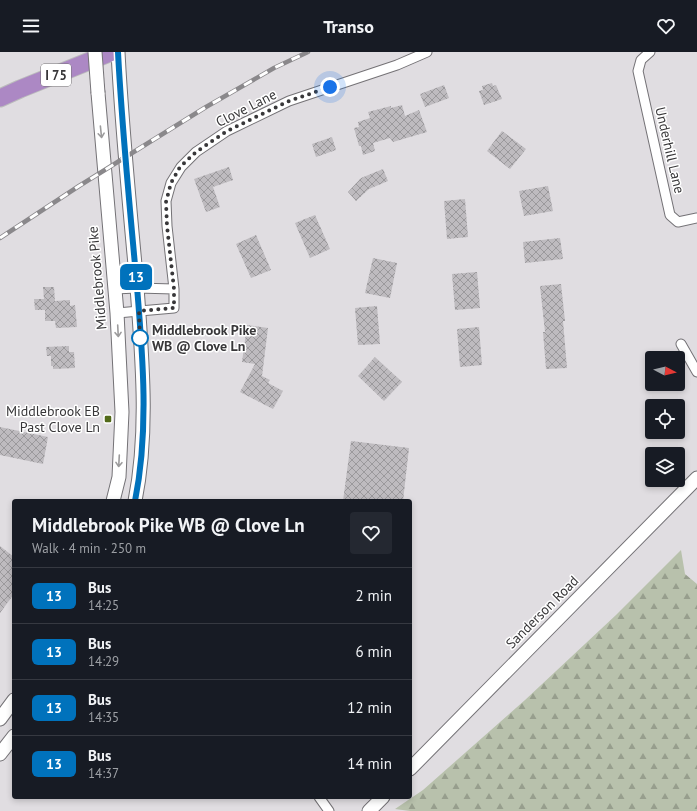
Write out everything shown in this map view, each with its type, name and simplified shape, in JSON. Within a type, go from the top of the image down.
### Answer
[{"type":"highway","name":"I 75","points":[[0,98],[112,52]]},
{"type":"main road","name":"Middlebrook Pike","points":[[95,52],[117,313],[122,412],[119,477],[114,499]]},
{"type":"main road","points":[[118,52],[120,93],[139,311],[144,411],[139,480],[135,499]]},
{"type":"main road","name":"Sanderson Road","points":[[412,767],[697,478]]},
{"type":"main road","points":[[0,719],[12,703]]},
{"type":"main road","points":[[0,754],[12,739]]},
{"type":"main road","points":[[369,811],[381,799]]},
{"type":"street","name":"Clove Lane","points":[[117,313],[174,308],[174,289],[167,226],[166,202],[171,183],[180,167],[196,152],[227,131],[289,101],[397,65],[427,52]]},
{"type":"street","name":"Underhill Lane","points":[[650,52],[641,60],[638,71],[670,215],[678,222],[697,218]]},
{"type":"street","points":[[114,289],[174,289]]},
{"type":"street","points":[[682,344],[697,372]]},
{"type":"street","points":[[320,799],[329,811]]},
{"type":"green space","points":[[681,550],[685,574],[697,584],[697,811],[410,811],[395,809],[412,799],[423,790],[525,700],[616,615]]},
{"type":"building","points":[[492,83],[493,86],[496,85],[502,99],[484,105],[479,91],[483,90],[482,86]]},
{"type":"building","points":[[444,85],[449,98],[425,107],[420,94]]},
{"type":"building","points":[[402,105],[405,116],[419,110],[427,132],[393,142],[390,138],[373,143],[375,151],[363,155],[354,128],[359,127],[358,122],[370,118],[368,112],[391,106],[391,108]]},
{"type":"building","points":[[502,131],[526,149],[510,169],[487,151]]},
{"type":"building","points":[[332,137],[336,150],[316,157],[312,144]]},
{"type":"building","points":[[229,167],[233,180],[213,187],[220,207],[206,212],[194,179]]},
{"type":"building","points":[[383,169],[388,181],[369,189],[356,201],[348,192],[361,178]]},
{"type":"building","points":[[548,186],[553,211],[524,216],[519,191]]},
{"type":"building","points":[[465,199],[468,237],[447,239],[444,201]]},
{"type":"building","points":[[315,215],[330,249],[310,258],[295,223]]},
{"type":"building","points":[[256,235],[271,270],[251,278],[236,244]]},
{"type":"building","points":[[560,238],[563,259],[525,263],[523,242]]},
{"type":"building","points":[[373,258],[397,263],[390,298],[365,293]]},
{"type":"building","points":[[477,272],[480,308],[455,310],[452,274]]},
{"type":"building","points":[[561,284],[565,321],[563,321],[567,368],[546,369],[543,332],[545,332],[540,286]]},
{"type":"building","points":[[43,287],[54,287],[55,301],[70,300],[70,306],[75,305],[77,327],[56,328],[55,321],[45,321],[45,310],[35,310],[34,299],[44,299]]},
{"type":"building","points":[[377,306],[380,344],[358,345],[355,308]]},
{"type":"building","points":[[247,325],[268,328],[262,376],[270,380],[268,383],[283,391],[273,409],[240,392],[255,364],[242,362]]},
{"type":"building","points":[[479,327],[482,365],[460,367],[457,329]]},
{"type":"building","points":[[69,346],[69,352],[74,352],[75,368],[53,369],[53,366],[51,366],[51,356],[47,356],[46,347]]},
{"type":"building","points":[[375,357],[402,382],[384,401],[358,376]]},
{"type":"building","points":[[0,427],[48,437],[43,464],[0,455]]},
{"type":"building","points":[[351,441],[409,448],[403,499],[343,499]]},
{"type":"building","points":[[0,546],[12,555],[12,597],[0,613]]},
{"type":"railway","points":[[0,238],[79,186],[206,107],[274,68],[308,52]]},
{"type":"bus line","name":"13","points":[[118,52],[120,93],[139,311],[144,411],[139,480],[135,499]]},
{"type":"place","name":"Middlebrook Pike WB @ Clove Ln","points":[[140,338]]},
{"type":"place","name":"Middlebrook EB Past Clove Ln","points":[[108,419]]},
{"type":"route","points":[[140,338],[140,340],[139,311],[174,308],[174,289],[167,226],[166,202],[171,183],[180,167],[196,152],[227,131],[289,101],[330,87]]}]
